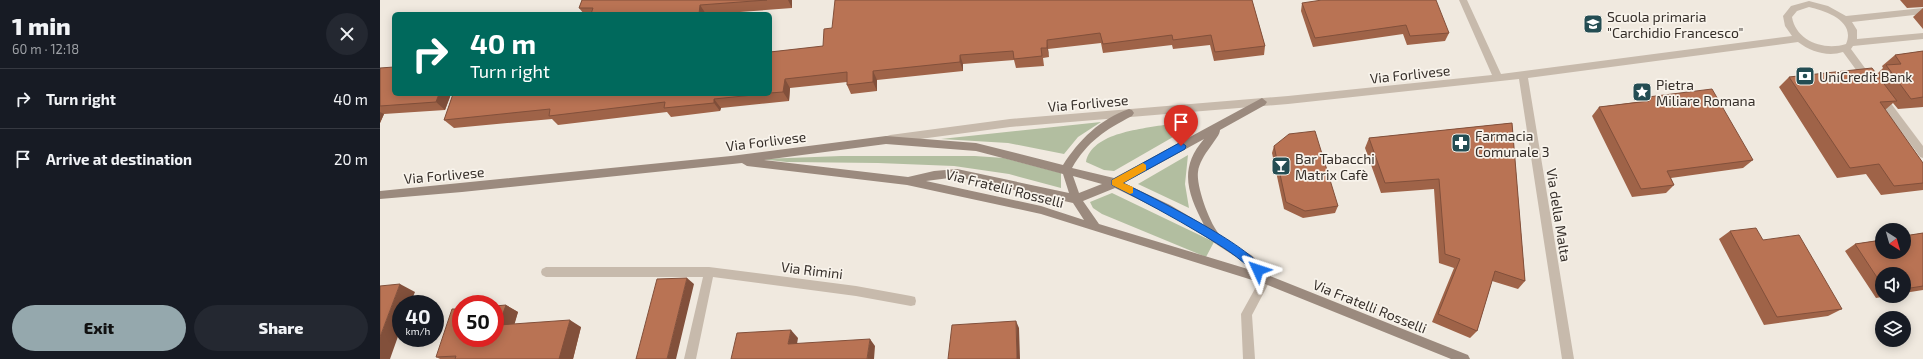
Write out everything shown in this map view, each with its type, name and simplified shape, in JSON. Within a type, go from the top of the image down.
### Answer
[{"type":"main road","points":[[907,181],[934,175],[957,173],[1076,199],[1115,183],[1262,102]]},
{"type":"main road","points":[[1096,228],[1076,199],[1066,169],[1079,147],[1089,136],[1129,113]]},
{"type":"main road","points":[[1216,238],[1197,201],[1192,181],[1194,161],[1204,144],[1221,124]]},
{"type":"main road","name":"Via Forlivese","points":[[380,195],[731,160],[886,140]]},
{"type":"main road","name":"Via Fratelli Rosselli","points":[[886,140],[976,147],[1066,169],[1115,183],[1166,208],[1216,238],[1249,260],[1266,279]]},
{"type":"main road","name":"Via Fratelli Rosselli","points":[[731,160],[907,181],[1041,210],[1266,279],[1464,359]]},
{"type":"street","points":[[1463,0],[1498,78]]},
{"type":"street","points":[[1923,36],[1849,46],[1833,51],[1818,49],[1798,38],[1792,32],[1786,18],[1790,4],[1809,4],[1818,5],[1845,19],[1853,31],[1849,46],[1923,154]]},
{"type":"street","points":[[1845,19],[1923,11]]},
{"type":"street","name":"Via Forlivese","points":[[886,140],[1010,123],[1262,102],[1498,78],[1798,38]]},
{"type":"street","name":"Via della Malta","points":[[1523,75],[1568,359]]},
{"type":"street","name":"Via Rimini","points":[[546,272],[709,272],[856,291],[911,301]]},
{"type":"street","points":[[690,359],[709,272]]},
{"type":"street","points":[[1249,359],[1246,314],[1266,279]]},
{"type":"green space","points":[[1101,122],[1078,137],[1064,154],[1008,143],[941,139]]},
{"type":"green space","points":[[1169,124],[1194,125],[1114,171],[1104,170],[1086,162],[1090,152],[1098,144],[1108,138],[1133,130]]},
{"type":"green space","points":[[1188,155],[1185,184],[1189,208],[1138,184]]},
{"type":"green space","points":[[841,156],[975,156],[1004,158],[1061,173],[1061,188],[1009,174],[954,166],[787,162],[759,159]]},
{"type":"green space","points":[[1112,193],[1214,242],[1206,257],[1102,214],[1093,208],[1090,202]]},
{"type":"building","points":[[582,0],[767,0],[700,5],[699,12],[592,12],[593,8],[579,8]]},
{"type":"building","points":[[835,0],[1252,0],[1265,46],[1215,52],[1211,35],[1173,40],[1172,35],[1103,44],[1100,33],[1047,40],[1047,48],[1041,48],[1042,56],[1014,59],[1013,51],[960,55],[960,62],[873,71],[873,82],[847,85],[847,72],[785,79],[783,92],[772,93],[772,52],[823,46],[824,29],[832,28]]},
{"type":"building","points":[[1322,0],[1436,0],[1449,33],[1410,36],[1406,25],[1315,38],[1302,3]]},
{"type":"building","points":[[1923,51],[1923,97],[1911,99],[1886,65],[1901,64],[1895,55]]},
{"type":"building","points":[[392,67],[392,96],[438,96],[436,102],[380,106],[380,68]]},
{"type":"building","points":[[1872,68],[1897,101],[1880,102],[1923,163],[1923,183],[1894,186],[1879,164],[1850,168],[1789,77]]},
{"type":"building","points":[[1712,89],[1753,160],[1667,171],[1674,185],[1641,189],[1599,107],[1649,101],[1648,97]]},
{"type":"building","points":[[452,96],[743,96],[714,99],[714,103],[664,108],[665,102],[549,116],[550,109],[444,120]]},
{"type":"building","points":[[1512,123],[1525,281],[1495,271],[1477,331],[1438,314],[1460,259],[1445,254],[1439,179],[1385,183],[1369,138]]},
{"type":"building","points":[[1315,131],[1338,206],[1305,211],[1286,202],[1274,146],[1289,134]]},
{"type":"building","points":[[1756,228],[1763,240],[1799,235],[1842,309],[1777,317],[1730,231]]},
{"type":"building","points":[[1923,233],[1923,286],[1911,288],[1911,267],[1875,267],[1875,274],[1855,244],[1875,241],[1875,259],[1911,259],[1911,235]]},
{"type":"building","points":[[687,278],[667,359],[636,359],[657,279]]},
{"type":"building","points":[[400,284],[396,295],[392,295],[392,305],[380,337],[380,286]]},
{"type":"building","points":[[452,309],[452,347],[504,347],[504,325],[570,320],[559,359],[455,359],[456,356],[436,357],[439,347],[444,347],[444,333]]},
{"type":"building","points":[[1016,321],[1017,359],[948,359],[952,325]]},
{"type":"building","points":[[791,330],[788,344],[870,339],[867,359],[731,359],[737,333]]},
{"type":"slow traffic","points":[[1130,190],[1115,183],[1143,167]]},
{"type":"place","name":"Scuola primaria \"Carchidio Francesco\"","points":[[1593,24]]},
{"type":"place","name":"UniCredit Bank","points":[[1805,76]]},
{"type":"place","name":"Pietra Miliare Romana","points":[[1642,92]]},
{"type":"place","name":"Farmacia Comunale 3","points":[[1461,143]]},
{"type":"place","name":"Bar Tabacchi Matrix Cafè","points":[[1281,166]]},
{"type":"route","points":[[1181,146],[1115,183],[1166,208],[1216,238],[1249,260],[1258,270]]}]
